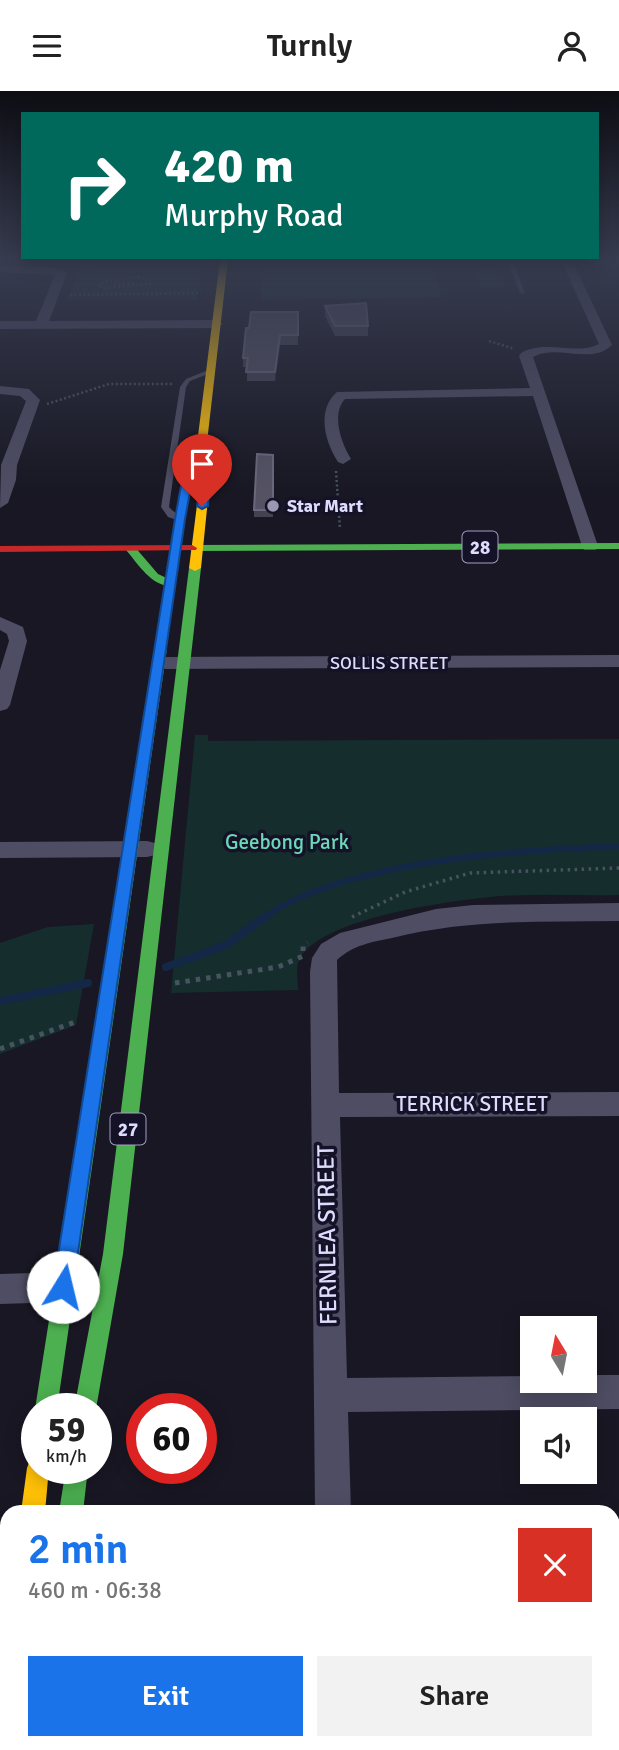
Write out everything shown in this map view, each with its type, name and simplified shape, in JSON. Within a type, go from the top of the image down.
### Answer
[{"type":"main road","name":"27","points":[[88,1393],[113,1254],[204,489],[199,468],[215,337]]},
{"type":"main road","name":"27","points":[[130,548],[170,590],[185,492],[199,468]]},
{"type":"main road","name":"28","points":[[0,549],[619,546]]},
{"type":"main road","name":"27","points":[[48,1393],[164,630]]},
{"type":"main road","points":[[34,1505],[36,1484]]},
{"type":"main road","points":[[72,1505],[75,1484]]},
{"type":"street","points":[[590,546],[527,359],[529,353],[597,350],[604,347],[606,342],[604,337]]},
{"type":"street","points":[[597,350],[612,361]]},
{"type":"street","points":[[0,390],[27,393],[33,400],[9,465],[8,480],[0,503]]},
{"type":"street","points":[[343,459],[335,446],[332,407],[335,399],[342,395],[538,392]]},
{"type":"street","points":[[0,623],[16,631],[18,641],[0,705]]},
{"type":"street","name":"SOLLIS STREET","points":[[159,663],[619,661]]},
{"type":"street","points":[[0,850],[161,849]]},
{"type":"street","name":"FERNLEA STREET","points":[[333,1505],[323,972],[325,958],[339,944],[357,936],[436,918],[473,914],[619,912]]},
{"type":"street","name":"TERRICK STREET","points":[[325,1105],[619,1104]]},
{"type":"street","points":[[0,1289],[63,1287]]},
{"type":"street","points":[[330,1395],[619,1392]]},
{"type":"lane","points":[[180,519],[171,515],[165,507],[184,384],[211,371]]},
{"type":"path","points":[[489,341],[529,353]]},
{"type":"path","points":[[30,408],[109,384],[184,384]]},
{"type":"path","points":[[341,547],[336,468],[343,459]]},
{"type":"path","points":[[0,1049],[84,1018],[88,1007],[106,1007]]},
{"type":"green space","name":"Geebong Park","points":[[195,735],[208,735],[208,741],[619,739],[619,895],[506,896],[415,908],[354,924],[328,935],[309,948],[298,963],[298,990],[171,993]]},
{"type":"green space","points":[[94,924],[76,1025],[0,1054],[0,943],[48,927]]},
{"type":"building","points":[[245,337],[280,337],[275,372],[246,372],[248,358],[243,358]]},
{"type":"building","points":[[257,454],[273,455],[273,510],[254,510]]},
{"type":"waterway","points":[[264,918],[292,901],[322,889],[410,866],[514,852],[619,846]]},
{"type":"waterway","points":[[166,967],[226,945],[266,916]]},
{"type":"waterway","points":[[0,1001],[88,983]]},
{"type":"traffic: fast","points":[[192,548],[619,546]]},
{"type":"traffic: fast","points":[[130,548],[154,576],[171,584]]},
{"type":"traffic: fast","points":[[88,1393],[113,1254],[195,568]]},
{"type":"traffic: fast","points":[[48,1393],[161,648]]},
{"type":"traffic: fast","points":[[72,1505],[75,1484]]},
{"type":"traffic: slow","points":[[195,568],[204,489],[199,468],[215,337]]},
{"type":"traffic: slow","points":[[34,1505],[36,1484]]},
{"type":"traffic: jam","points":[[0,549],[192,548]]},
{"type":"place","name":"Star Mart","points":[[273,506]]},
{"type":"route","points":[[63,1287],[175,548],[186,486],[199,468],[204,489],[202,506]]}]
